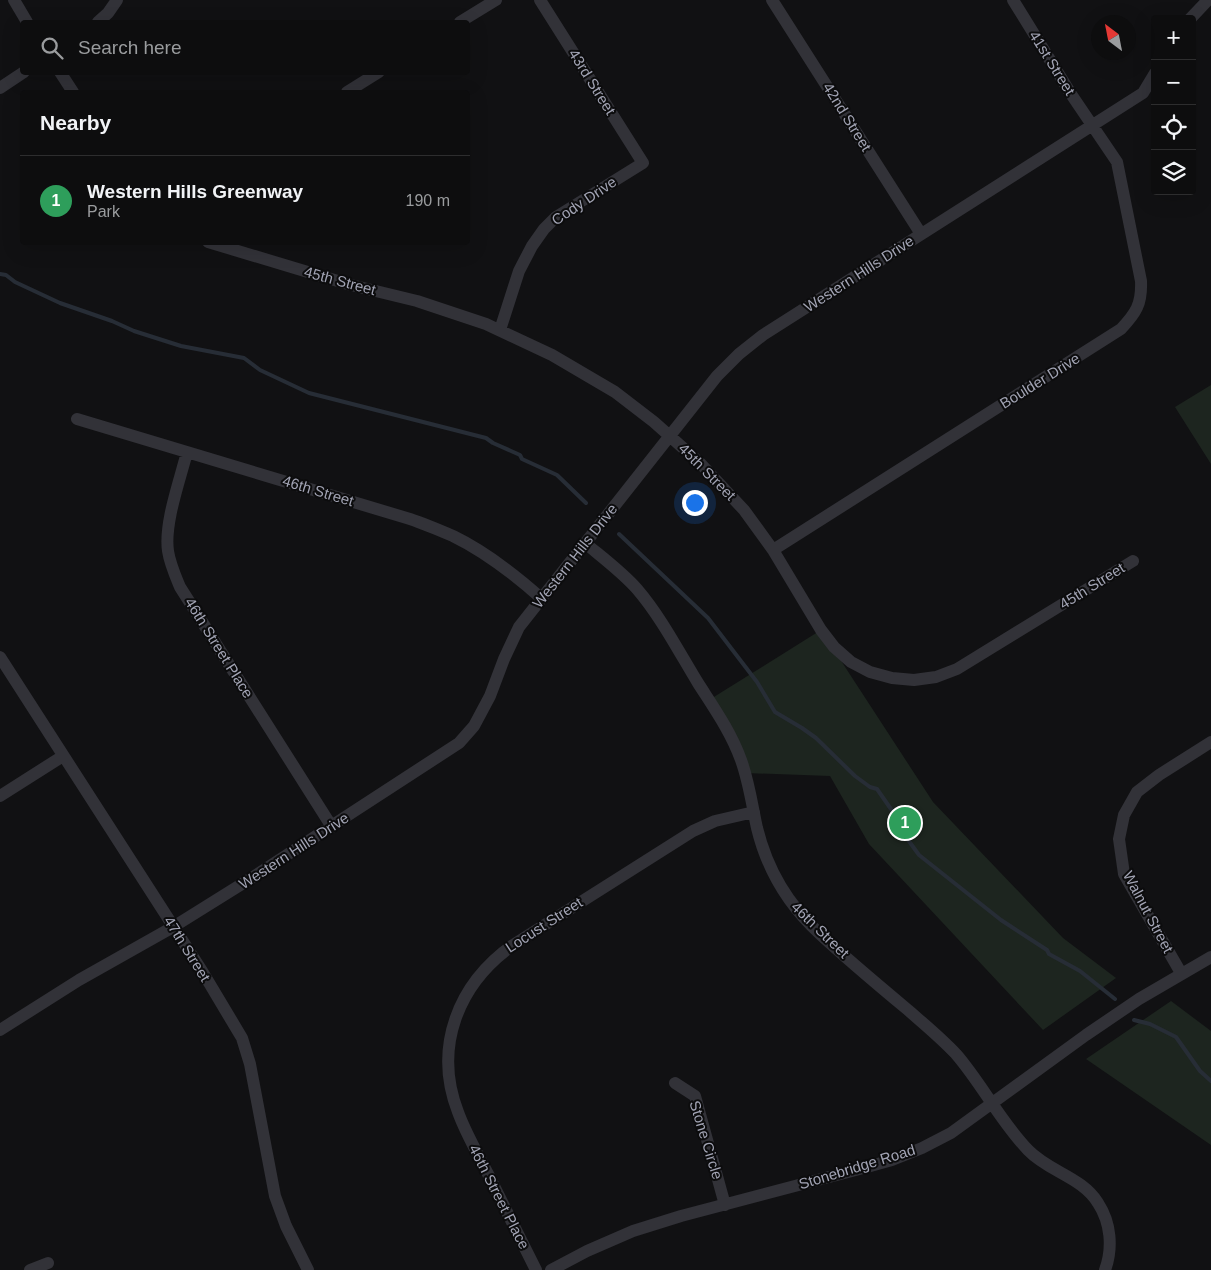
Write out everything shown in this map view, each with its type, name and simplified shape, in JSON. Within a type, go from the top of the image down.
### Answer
[{"type":"street","points":[[14,0],[26,20]]},
{"type":"street","points":[[100,20],[108,13],[116,0]]},
{"type":"street","points":[[463,20],[496,0]]},
{"type":"street","name":"43rd Street","points":[[540,0],[643,163]]},
{"type":"street","name":"42nd Street","points":[[772,0],[921,234]]},
{"type":"street","name":"41st Street","points":[[1013,0],[1071,94],[1093,124]]},
{"type":"street","points":[[1194,15],[1208,0]]},
{"type":"street","points":[[0,88],[20,75]]},
{"type":"street","points":[[62,75],[72,90]]},
{"type":"street","points":[[351,90],[375,75]]},
{"type":"street","name":"Western Hills Drive","points":[[0,1030],[79,980],[173,927],[442,756],[474,726],[490,696],[519,627],[717,376],[739,354],[763,335],[1143,93],[1151,80]]},
{"type":"street","name":"Boulder Drive","points":[[773,550],[1115,334],[1135,314],[1142,292],[1141,281],[1117,162],[1093,124]]},
{"type":"street","name":"Cody Drive","points":[[500,330],[519,271],[532,246],[544,230],[556,217],[643,163]]},
{"type":"street","name":"45th Street","points":[[226,245],[244,248],[351,285],[417,300],[486,324],[552,355],[615,392],[670,435],[701,464],[744,510],[773,550],[821,630],[834,648],[851,662],[870,672],[892,678],[914,680],[936,677],[957,670],[1133,560]]},
{"type":"street","name":"46th Street","points":[[77,419],[410,519],[453,536],[485,554],[514,574],[541,598]]},
{"type":"street","name":"46th Street Place","points":[[187,452],[167,529],[168,550],[172,569],[180,587],[332,826]]},
{"type":"street","name":"46th Street","points":[[585,543],[619,571],[638,590],[731,735],[746,773],[765,855],[775,878],[790,902],[820,934],[950,1048],[1030,1153],[1047,1166],[1076,1181],[1098,1202],[1105,1216],[1109,1232],[1110,1248],[1104,1270]]},
{"type":"street","name":"47th Street","points":[[0,657],[242,1038],[250,1064],[275,1196],[286,1226],[308,1270]]},
{"type":"street","name":"Walnut Street","points":[[1181,973],[1124,874],[1119,840],[1124,815],[1137,792],[1159,775],[1211,742]]},
{"type":"street","points":[[0,796],[63,756]]},
{"type":"street","name":"Locust Street","points":[[463,1123],[452,1092],[448,1070],[449,1046],[453,1024],[460,1004],[482,971],[512,944],[693,831],[715,822],[754,812]]},
{"type":"street","name":"Stonebridge Road","points":[[551,1270],[587,1251],[633,1231],[892,1160],[922,1148],[951,1133],[1086,1035],[1181,973],[1211,957]]},
{"type":"street","name":"Stone Circle","points":[[675,1083],[695,1096],[725,1205]]},
{"type":"street","name":"46th Street Place","points":[[463,1123],[536,1270]]},
{"type":"street","points":[[30,1270],[48,1263]]},
{"type":"shaded area","points":[[1211,385],[1211,464],[1175,407]]},
{"type":"shaded area","points":[[821,630],[933,802],[1063,938],[1116,978],[1043,1030],[869,844],[830,776],[746,773],[709,700]]},
{"type":"shaded area","points":[[1171,1001],[1211,1031],[1211,1145],[1086,1059]]},
{"type":"waterway","points":[[0,274],[6,275],[15,282],[60,303],[112,321],[134,331],[181,346],[244,358],[260,370],[309,393],[486,438],[520,455],[522,459],[557,475],[586,503]]},
{"type":"waterway","points":[[619,534],[708,618],[757,682],[775,712],[816,738],[855,776],[870,787],[877,789],[893,812],[898,826],[919,855],[1001,920],[1047,950],[1049,954],[1080,971],[1115,999]]},
{"type":"waterway","points":[[1134,1020],[1150,1024],[1176,1037],[1200,1071],[1211,1081]]},
{"type":"place","name":"Western Hills Greenway","points":[[905,823]]}]
